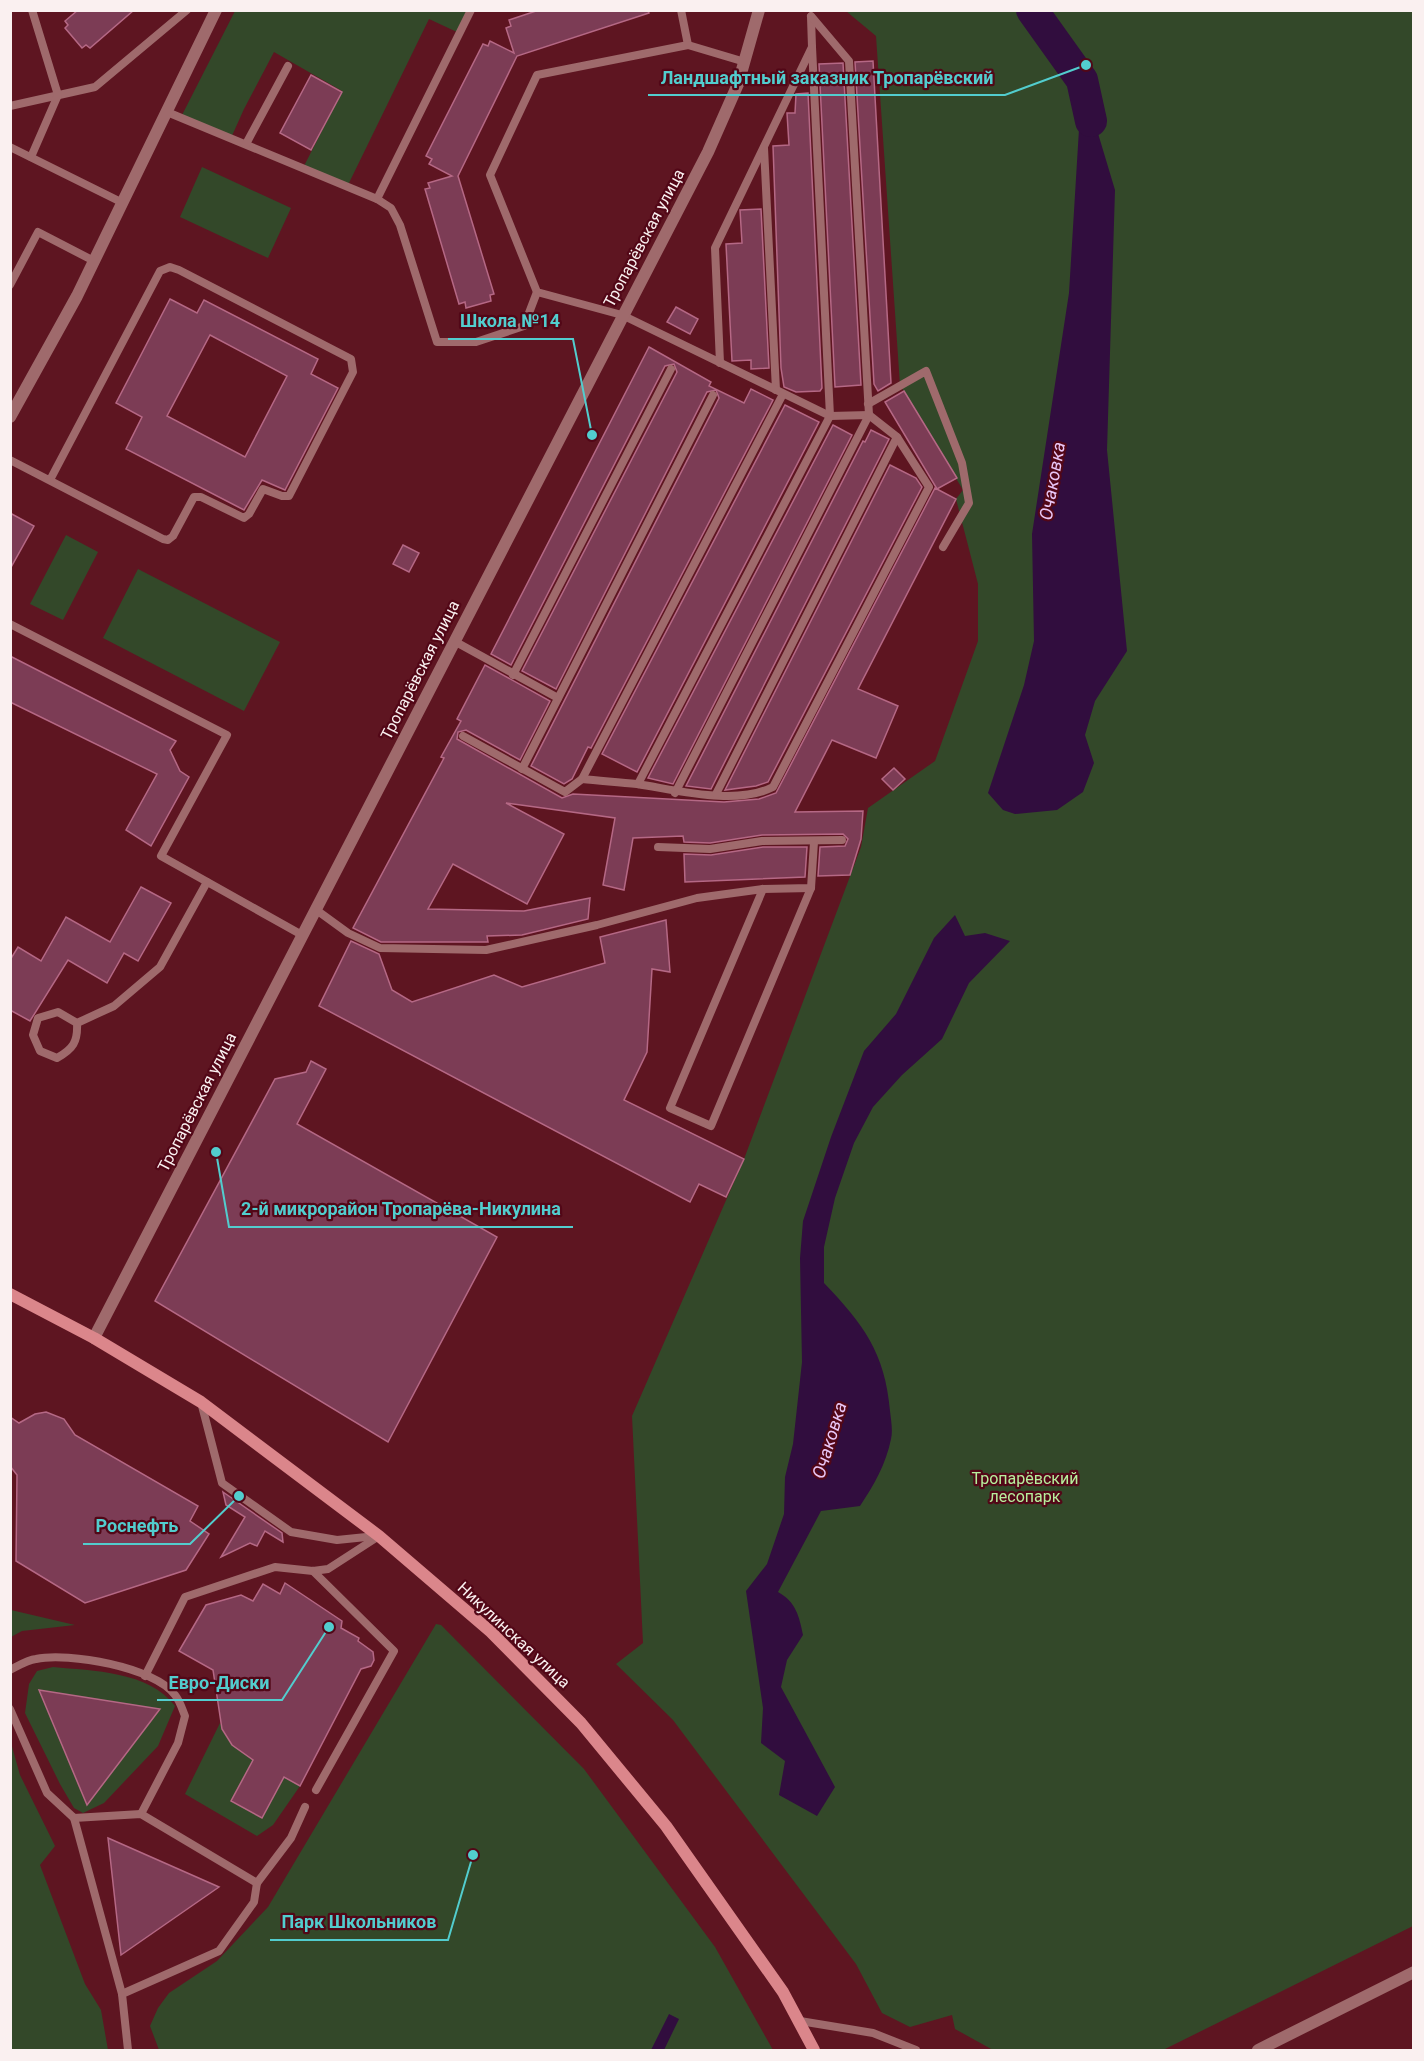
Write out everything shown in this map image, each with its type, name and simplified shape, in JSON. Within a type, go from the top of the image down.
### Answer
[{"type":"main road","name":"Никулинская улица","points":[[10,1294],[94,1338],[201,1402],[380,1536],[491,1632],[588,1731],[666,1826],[730,1913],[800,2021],[814,2050]]},
{"type":"street","points":[[10,417],[94,261],[216,10]]},
{"type":"street","name":"Тропарёвская улица","points":[[94,1338],[708,152],[745,62],[759,10]]},
{"type":"street","points":[[1258,2050],[1413,1972]]},
{"type":"lane","points":[[31,157],[58,95],[32,10]]},
{"type":"lane","points":[[10,106],[95,87],[187,10]]},
{"type":"lane","points":[[377,200],[471,10]]},
{"type":"lane","points":[[681,10],[688,45]]},
{"type":"lane","points":[[638,784],[830,416],[811,16],[849,60],[869,415],[675,793]]},
{"type":"lane","points":[[167,112],[377,200],[391,208],[400,225],[437,342],[476,342],[524,326],[537,292],[490,175],[537,75],[688,45],[745,62]]},
{"type":"lane","points":[[720,363],[715,248],[812,47]]},
{"type":"lane","points":[[246,144],[288,66]]},
{"type":"lane","points":[[463,736],[565,792],[582,779],[779,392],[764,146]]},
{"type":"lane","points":[[10,147],[121,202]]},
{"type":"lane","points":[[10,285],[38,232],[94,261]]},
{"type":"lane","points":[[10,460],[168,540],[173,536],[192,500],[198,496],[244,518],[249,514],[263,489],[282,496],[289,496],[353,372],[353,363],[351,359],[170,267],[160,271],[50,480]]},
{"type":"lane","points":[[537,292],[622,315],[830,416],[869,415],[897,437],[929,487],[773,787],[759,794],[675,793],[638,784],[582,779]]},
{"type":"lane","points":[[513,675],[671,369]]},
{"type":"lane","points":[[868,404],[926,371],[962,462],[969,503],[944,547]]},
{"type":"lane","points":[[522,769],[713,395]]},
{"type":"lane","points":[[716,794],[897,437]]},
{"type":"lane","points":[[10,624],[227,735],[161,856],[302,935]]},
{"type":"lane","points":[[454,641],[558,698]]},
{"type":"lane","points":[[658,847],[710,849],[762,841],[842,840]]},
{"type":"lane","points":[[763,889],[670,1108],[711,1126],[811,888],[814,842]]},
{"type":"lane","points":[[77,1023],[114,1006],[160,966],[207,882]]},
{"type":"lane","points":[[315,909],[348,933],[380,948],[486,950],[597,925],[697,898],[763,889],[811,888]]},
{"type":"lane","points":[[58,1012],[77,1023],[77,1038],[71,1050],[57,1058],[40,1051],[33,1035],[38,1018],[58,1012]]},
{"type":"lane","points":[[201,1402],[222,1483],[291,1532],[337,1540],[380,1536]]},
{"type":"lane","points":[[145,1676],[185,1597],[276,1567],[313,1571],[328,1569],[380,1536]]},
{"type":"lane","points":[[313,1571],[394,1651],[316,1790]]},
{"type":"lane","points":[[10,1670],[35,1659],[81,1657],[163,1683],[176,1695],[185,1716],[178,1743],[141,1814]]},
{"type":"lane","points":[[10,1708],[47,1793],[74,1818],[122,1994],[128,2050]]},
{"type":"lane","points":[[122,1994],[219,1951],[254,1902],[257,1883],[291,1838],[305,1807]]},
{"type":"lane","points":[[74,1818],[141,1814],[257,1883]]},
{"type":"lane","points":[[800,2021],[873,2033],[915,2050]]},
{"type":"green space","points":[[235,11],[471,11],[459,33],[429,19],[348,185],[303,168],[342,91],[274,52],[231,138],[181,117]]},
{"type":"green space","name":"Тропарёвский лесопарк","points":[[846,11],[1413,11],[1413,1926],[1163,2050],[993,2050],[955,2029],[952,2015],[910,2027],[882,2013],[856,1964],[673,1720],[616,1664],[643,1643],[632,1416],[744,1159],[861,847],[868,808],[935,761],[978,641],[978,584],[956,499],[963,490],[900,385],[876,36]]},
{"type":"green space","points":[[202,167],[291,208],[268,258],[180,217]]},
{"type":"green space","points":[[66,535],[98,552],[63,620],[30,604]]},
{"type":"green space","points":[[138,569],[280,642],[244,711],[103,638]]},
{"type":"green space","points":[[11,1610],[75,1625],[22,1631],[11,1637]]},
{"type":"green space","points":[[436,1624],[441,1625],[584,1769],[715,1947],[773,2050],[159,2050],[150,2026],[158,2008],[169,1993],[217,1961],[268,1907]]},
{"type":"green space","points":[[53,1667],[102,1672],[136,1679],[164,1694],[175,1706],[158,1746],[104,1803],[83,1813],[74,1808],[60,1784],[25,1713],[29,1684],[37,1671]],"holes":[[[40,1690],[160,1710],[86,1804]]]},
{"type":"green space","points":[[220,1723],[234,1745],[244,1753],[300,1786],[273,1825],[257,1836],[185,1794]]},
{"type":"green space","points":[[11,1743],[20,1775],[55,1846],[40,1865],[85,1984],[101,2010],[108,2050],[11,2050]]},
{"type":"water","points":[[1082,80],[1115,190],[1107,450],[1127,651],[1095,701],[1085,735],[1094,763],[1083,792],[1057,810],[1015,814],[1003,810],[988,793],[1024,685],[1034,641],[1032,534],[1069,293]]},
{"type":"water","points":[[955,915],[965,936],[985,933],[1010,941],[969,983],[942,1039],[902,1075],[873,1107],[854,1143],[835,1198],[824,1247],[824,1283],[861,1326],[877,1355],[887,1390],[892,1433],[883,1466],[860,1506],[821,1511],[778,1592],[793,1605],[803,1635],[787,1660],[781,1687],[835,1787],[817,1816],[779,1795],[785,1761],[761,1743],[763,1708],[746,1591],[767,1564],[784,1514],[785,1477],[793,1444],[802,1362],[800,1258],[803,1221],[831,1137],[864,1051],[896,1014],[934,938]]},
{"type":"water","points":[[669,2014],[679,2019],[664,2050],[651,2050]]},
{"type":"building","points":[[78,10],[134,10],[90,48],[86,45],[82,48],[65,28],[68,25],[65,21]]},
{"type":"building","points":[[539,10],[648,10],[649,13],[517,56],[458,176],[494,294],[490,295],[491,301],[466,308],[465,302],[459,304],[425,189],[430,188],[428,183],[452,176],[429,164],[432,159],[426,156],[483,44],[488,46],[490,41],[514,53],[506,28],[511,26],[509,20]]},
{"type":"building","points":[[873,61],[891,383],[878,391],[874,384],[855,62]]},
{"type":"building","points":[[843,63],[861,385],[835,387],[819,64]]},
{"type":"building","points":[[311,75],[342,92],[311,150],[280,133]]},
{"type":"building","points":[[808,93],[822,388],[820,391],[796,392],[784,387],[781,368],[773,146],[789,145],[787,113],[795,113],[796,94]]},
{"type":"building","points":[[761,209],[769,368],[751,369],[751,360],[732,361],[726,244],[742,243],[740,210]]},
{"type":"building","points":[[170,299],[197,313],[204,300],[318,359],[311,374],[338,388],[285,490],[262,480],[244,510],[126,449],[142,417],[116,403]],"holes":[[[210,335],[287,376],[245,457],[167,416]]]},
{"type":"building","points":[[676,307],[698,319],[690,334],[667,322]]},
{"type":"building","points":[[649,347],[711,382],[709,386],[744,403],[751,389],[773,400],[591,748],[588,747],[572,779],[564,784],[531,766],[719,398],[716,390],[707,392],[556,689],[522,671],[677,372],[674,364],[665,366],[511,665],[491,654]]},
{"type":"building","points":[[904,391],[957,478],[937,489],[885,402]]},
{"type":"building","points":[[785,405],[819,422],[637,772],[602,754]]},
{"type":"building","points":[[833,425],[852,435],[673,784],[648,778]]},
{"type":"building","points":[[871,430],[889,439],[711,789],[686,786],[863,441],[865,442]]},
{"type":"building","points":[[890,465],[916,478],[922,487],[768,782],[725,790]]},
{"type":"building","points":[[935,488],[956,499],[858,689],[898,706],[876,758],[832,740],[795,812],[863,811],[861,839],[850,875],[818,876],[820,847],[845,846],[848,839],[843,834],[762,835],[710,843],[684,842],[683,836],[633,838],[624,890],[603,885],[615,818],[506,803],[564,834],[527,904],[453,864],[428,909],[524,911],[590,898],[588,919],[522,935],[487,936],[488,942],[381,942],[353,928],[444,758],[441,757],[461,721],[457,719],[485,665],[550,701],[520,760],[466,730],[458,732],[457,739],[562,798],[573,794],[724,802],[759,799],[776,793]]},
{"type":"building","points":[[10,513],[34,526],[10,569]]},
{"type":"building","points":[[403,545],[419,553],[409,572],[393,564]]},
{"type":"building","points":[[10,656],[176,741],[170,750],[180,771],[189,777],[151,846],[126,830],[157,774],[10,702]]},
{"type":"building","points":[[894,768],[905,779],[893,790],[882,779]]},
{"type":"building","points":[[763,847],[807,847],[805,877],[685,882],[684,854],[711,855]]},
{"type":"building","points":[[141,887],[171,903],[138,961],[124,953],[107,983],[68,960],[30,1021],[10,1010],[10,960],[18,947],[41,961],[66,917],[110,942]]},
{"type":"building","points":[[666,920],[670,972],[652,969],[647,1052],[624,1100],[744,1159],[726,1197],[699,1184],[690,1202],[319,1006],[351,941],[379,954],[392,990],[412,1002],[494,975],[522,987],[605,963],[600,937]]},
{"type":"building","points":[[311,1061],[326,1069],[297,1124],[497,1237],[388,1442],[155,1301],[275,1079],[306,1072]]},
{"type":"building","points":[[46,1412],[64,1419],[75,1435],[198,1506],[190,1521],[209,1534],[186,1570],[85,1603],[16,1561],[17,1475],[10,1466],[10,1417],[19,1423],[35,1414]]},
{"type":"building","points":[[223,1492],[282,1533],[283,1542],[265,1531],[257,1546],[250,1543],[221,1557],[245,1517],[226,1505]]},
{"type":"building","points":[[285,1583],[342,1621],[341,1628],[359,1638],[358,1641],[373,1652],[374,1660],[371,1666],[361,1669],[300,1786],[284,1777],[262,1818],[231,1801],[253,1760],[232,1745],[222,1729],[213,1670],[179,1651],[206,1605],[241,1595],[253,1601],[263,1584],[280,1594]]},
{"type":"building","points":[[39,1690],[160,1709],[87,1805]]},
{"type":"building","points":[[108,1838],[219,1887],[121,1955]]},
{"type":"waterway","name":"Очаковка","points":[[1032,10],[1082,80],[1091,121]]},
{"type":"place","name":"Ландшафтный заказник Тропарёвский","points":[[1086,65]]},
{"type":"place","name":"Школа №14","points":[[592,435]]},
{"type":"place","name":"2-й микрорайон Тропарёва-Никулина","points":[[216,1152]]},
{"type":"place","name":"Роснефть","points":[[239,1496]]},
{"type":"place","name":"Евро-Диски","points":[[329,1627]]},
{"type":"place","name":"Парк Школьников","points":[[473,1855]]}]
